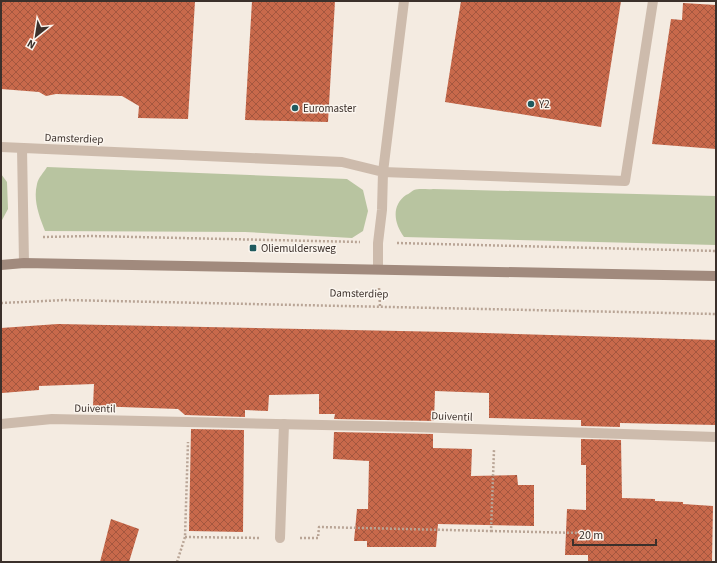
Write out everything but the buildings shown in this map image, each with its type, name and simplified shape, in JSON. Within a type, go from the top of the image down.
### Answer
[{"type":"main road","points":[[1,265],[24,263],[378,268],[716,276]]},
{"type":"street","points":[[378,268],[378,243],[382,210],[384,172],[404,1]]},
{"type":"street","name":"Damsterdiep","points":[[1,147],[342,162],[384,172],[625,181],[653,1]]},
{"type":"street","points":[[22,148],[24,263]]},
{"type":"street","name":"Duiventil","points":[[1,424],[52,419],[716,436]]},
{"type":"street","points":[[280,538],[284,424]]},
{"type":"path","name":"Damsterdiep","points":[[1,303],[72,300],[716,314]]},
{"type":"path","points":[[177,562],[185,538],[188,422]]},
{"type":"path","points":[[491,531],[495,430]]},
{"type":"path","points":[[185,538],[318,538],[319,527],[581,533]]},
{"type":"green space","points":[[47,167],[347,179],[363,190],[368,211],[363,231],[352,238],[245,232],[45,231],[36,202],[36,190],[40,177]]},
{"type":"green space","points":[[1,174],[7,182],[8,209],[1,222]]},
{"type":"green space","points":[[433,189],[716,196],[716,245],[404,237],[396,220],[396,209],[401,199],[414,190]]},
{"type":"place","name":"Y2","points":[[531,104]]},
{"type":"place","name":"Euromaster","points":[[295,108]]},
{"type":"place","name":"Oliemuldersweg","points":[[253,248]]}]
